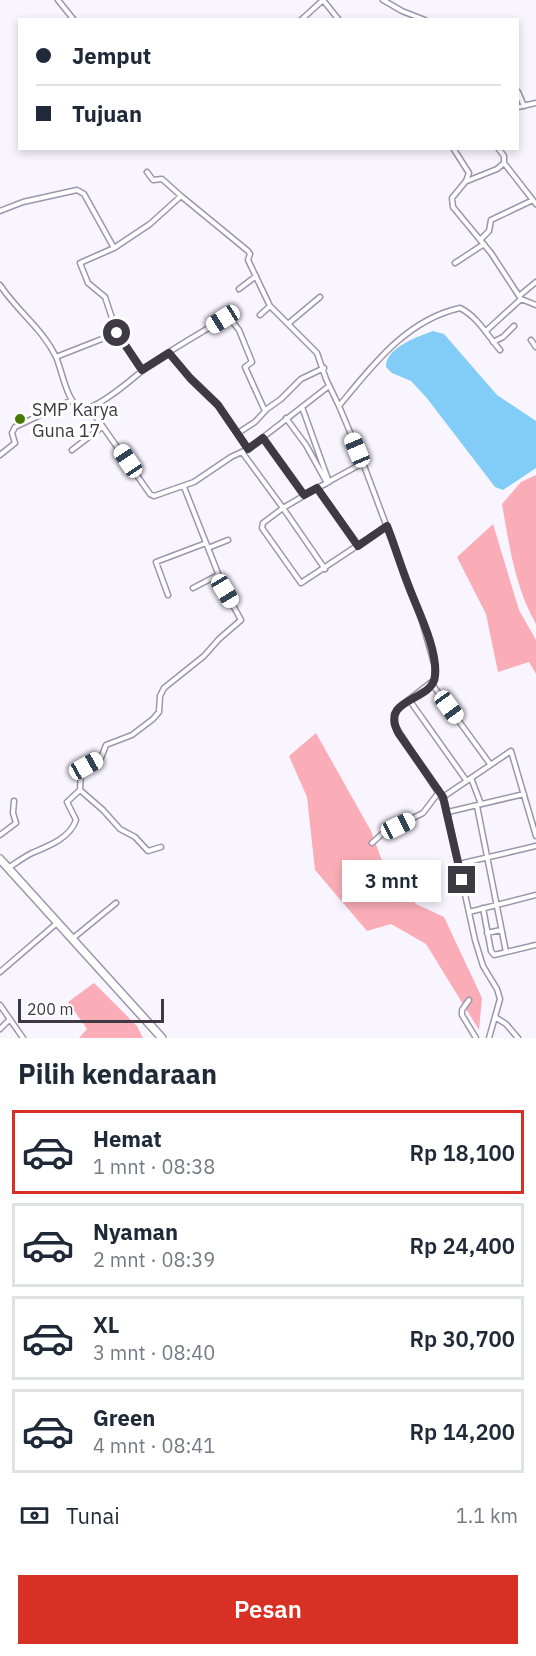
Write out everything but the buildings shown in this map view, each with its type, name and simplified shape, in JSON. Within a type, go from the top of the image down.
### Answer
[{"type":"main road","points":[[0,859],[162,1038]]},
{"type":"street","points":[[58,0],[72,18]]},
{"type":"street","points":[[303,18],[323,0],[337,18]]},
{"type":"street","points":[[383,0],[420,18]]},
{"type":"street","points":[[519,94],[524,106]]},
{"type":"street","points":[[519,107],[536,103]]},
{"type":"street","points":[[454,150],[469,173],[466,181],[452,198],[451,204],[484,244],[520,298],[536,305]]},
{"type":"street","points":[[480,240],[489,231],[491,220],[534,202],[504,163],[504,156],[500,150]]},
{"type":"street","points":[[466,181],[497,169],[504,163]]},
{"type":"street","points":[[147,172],[153,180],[162,179],[248,251],[250,254],[248,260],[270,306],[317,352],[329,386],[363,464],[432,652],[436,674],[432,684],[396,711],[394,724],[443,797],[448,812],[483,966],[500,999],[489,1038]]},
{"type":"street","points":[[0,211],[17,203],[77,190],[84,194],[114,248]]},
{"type":"street","points":[[142,370],[117,333],[105,297],[88,283],[80,263],[114,248],[150,224],[181,196]]},
{"type":"street","points":[[455,263],[484,244]]},
{"type":"street","points":[[239,289],[256,276]]},
{"type":"street","points":[[486,331],[536,282]]},
{"type":"street","points":[[0,285],[23,316],[38,327],[56,357],[70,401],[81,408],[89,407],[114,394],[142,370],[228,316],[238,330],[252,362],[245,367],[265,411]]},
{"type":"street","points":[[289,323],[320,297]]},
{"type":"street","points":[[260,315],[270,306]]},
{"type":"street","points":[[339,406],[388,348],[404,335],[449,310],[460,308],[486,331],[500,350]]},
{"type":"street","points":[[493,342],[514,326]]},
{"type":"street","points":[[56,357],[117,333]]},
{"type":"street","points":[[531,340],[536,347]]},
{"type":"street","points":[[169,353],[190,378],[218,405],[248,449]]},
{"type":"street","points":[[238,433],[255,422],[302,379],[324,368]]},
{"type":"street","points":[[89,407],[150,494],[156,496],[184,487],[248,449],[329,386]]},
{"type":"street","points":[[0,455],[15,443],[12,433],[15,427],[70,401]]},
{"type":"street","points":[[302,407],[328,482]]},
{"type":"street","points":[[286,418],[306,445],[328,482]]},
{"type":"street","points":[[72,450],[102,428]]},
{"type":"street","points":[[263,438],[304,495]]},
{"type":"street","points":[[242,452],[325,568]]},
{"type":"street","points":[[363,464],[283,508],[263,523],[263,531],[299,581],[306,582],[387,526]]},
{"type":"street","points":[[8,868],[31,854],[55,844],[73,826],[76,820],[67,802],[80,790],[80,773],[83,769],[101,758],[106,746],[132,735],[153,719],[159,712],[160,696],[164,687],[204,656],[240,621],[241,618],[218,575],[184,487]]},
{"type":"street","points":[[317,488],[358,546]]},
{"type":"street","points":[[168,595],[156,562],[228,540]]},
{"type":"street","points":[[193,588],[218,575]]},
{"type":"street","points":[[432,684],[490,765]]},
{"type":"street","points":[[410,701],[469,779],[479,805],[506,952]]},
{"type":"street","points":[[443,797],[511,751],[536,836]]},
{"type":"street","points":[[80,790],[104,810],[120,829],[135,837],[148,851],[161,847]]},
{"type":"street","points":[[372,843],[383,833],[423,813],[439,792]]},
{"type":"street","points":[[448,812],[524,794]]},
{"type":"street","points":[[0,835],[16,823],[13,813],[14,801]]},
{"type":"street","points":[[459,864],[536,846]]},
{"type":"street","points":[[469,912],[536,895]]},
{"type":"street","points":[[72,939],[116,903]]},
{"type":"street","points":[[483,908],[492,954],[497,955],[536,945]]},
{"type":"street","points":[[0,972],[57,922]]},
{"type":"street","points":[[487,933],[502,930]]},
{"type":"street","points":[[469,1000],[462,1010],[462,1015],[476,1038]]},
{"type":"street","points":[[0,1005],[22,1038]]},
{"type":"street","points":[[495,1017],[506,1024],[518,1038]]},
{"type":"street","points":[[0,1029],[10,1019]]},
{"type":"shaded area","points":[[536,475],[536,624],[518,581],[502,504],[521,482]]},
{"type":"shaded area","points":[[493,524],[519,610],[536,640],[536,674],[529,662],[498,672],[486,614],[457,557]]},
{"type":"shaded area","points":[[316,733],[371,831],[381,858],[416,904],[444,917],[482,998],[479,1030],[426,944],[391,924],[367,931],[315,870],[307,797],[289,756]]},
{"type":"shaded area","points":[[94,983],[137,1026],[143,1038],[79,1038],[87,1029],[68,1002]]},
{"type":"water","points":[[433,331],[444,334],[497,395],[536,421],[536,468],[503,490],[495,487],[426,397],[411,381],[392,373],[386,367],[387,360],[397,349]]},
{"type":"place","name":"SMP Karya Guna 17","points":[[20,419]]},
{"type":"route","points":[[117,333],[142,370],[169,353],[190,378],[218,405],[248,449],[263,438],[304,495],[317,488],[358,546],[387,526],[422,621],[436,674],[432,684],[398,708],[394,714],[394,724],[443,797],[462,880]]}]
